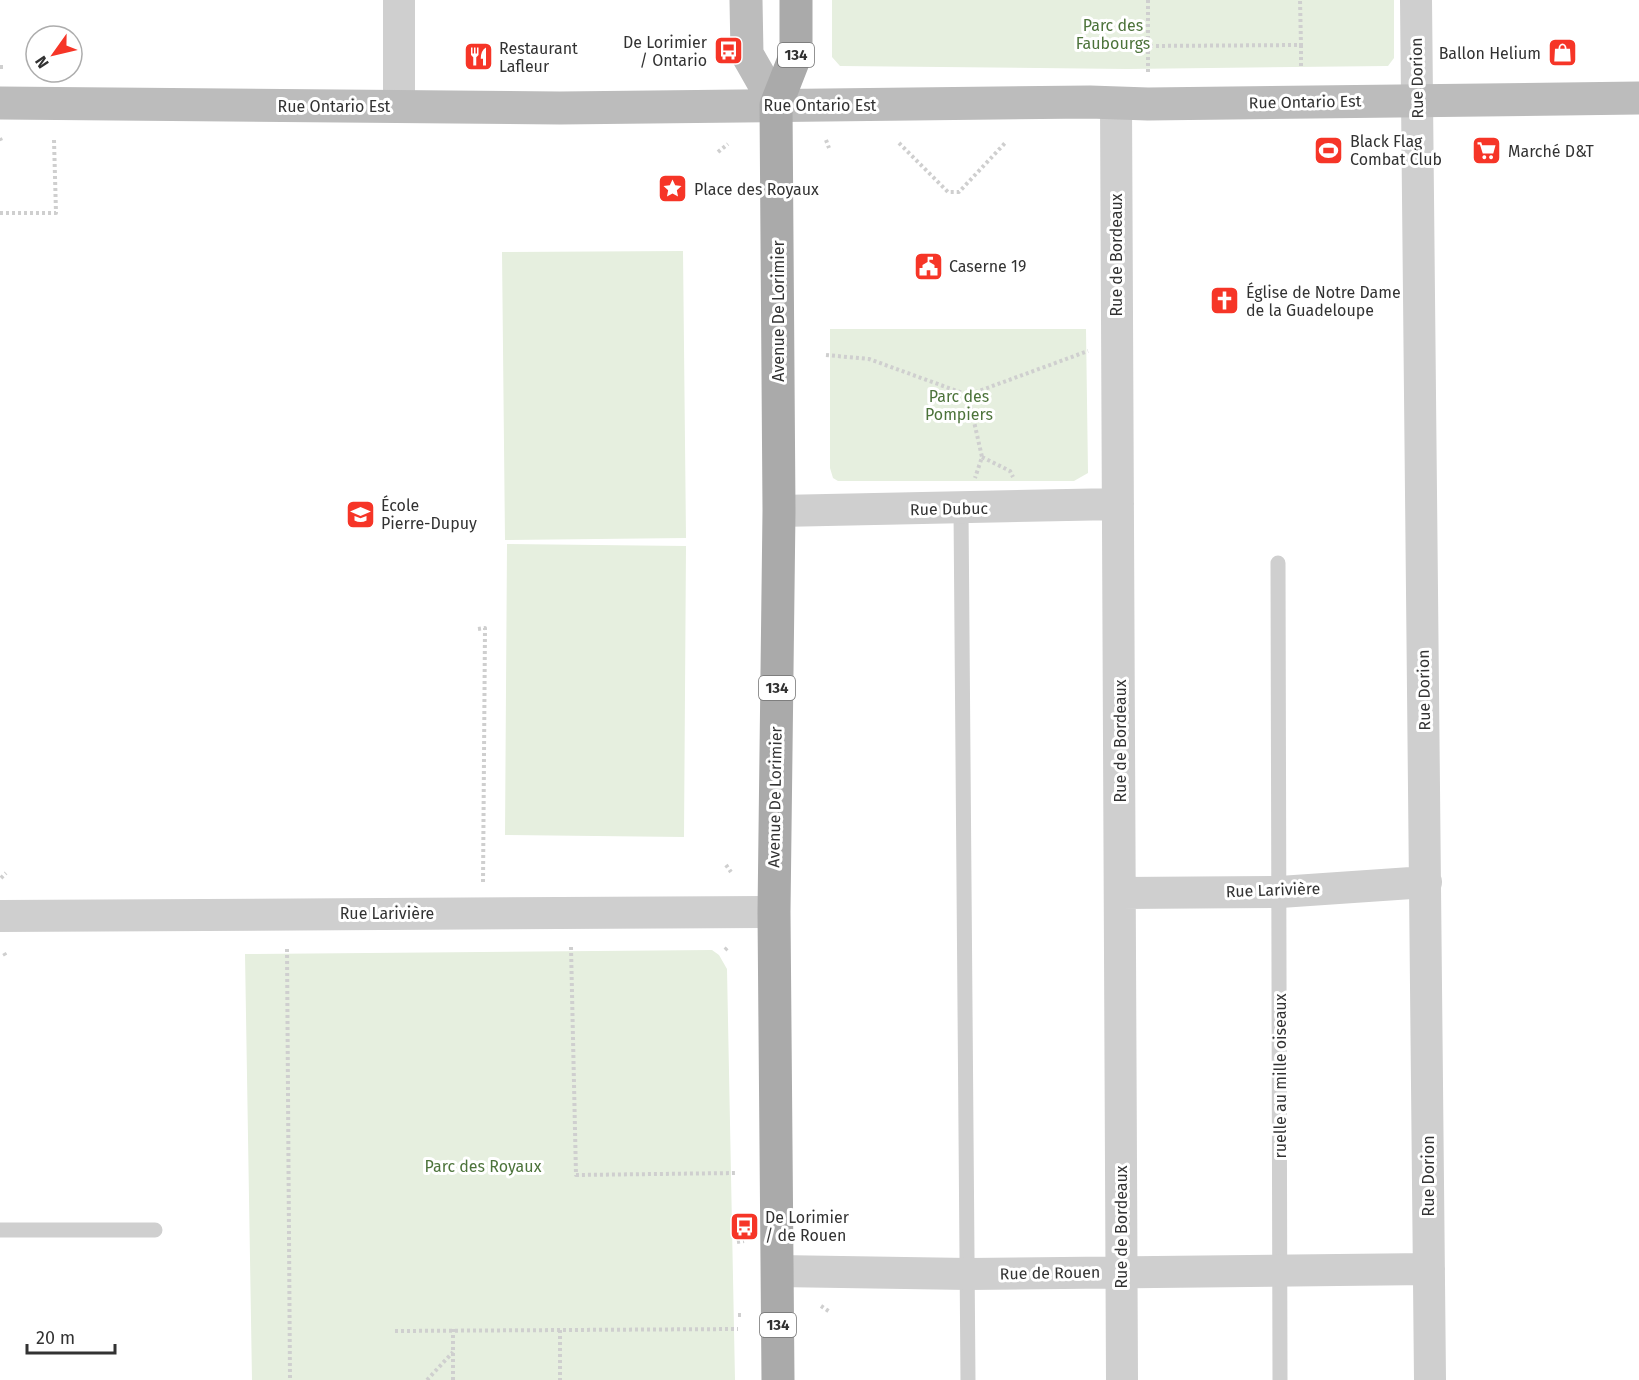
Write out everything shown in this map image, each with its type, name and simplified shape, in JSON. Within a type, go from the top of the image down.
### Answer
[{"type":"main road","name":"Avenue De Lorimier","points":[[746,0],[747,54],[776,105]]},
{"type":"main road","name":"Avenue De Lorimier","points":[[778,1380],[774,912],[779,511],[776,105],[796,54],[796,0]]},
{"type":"main road","name":"Rue Ontario Est","points":[[0,103],[399,106],[776,105],[1639,98]]},
{"type":"street","points":[[399,0],[399,106]]},
{"type":"street","name":"Rue Dorion","points":[[1416,0],[1430,1380]]},
{"type":"street","name":"Rue de Bordeaux","points":[[1116,103],[1122,1380]]},
{"type":"street","name":"Rue Dubuc","points":[[779,511],[967,496],[1118,504]]},
{"type":"street","name":"Rue Larivière","points":[[1121,893],[1280,901],[1426,882]]},
{"type":"street","name":"Rue Larivière","points":[[0,916],[774,912]]},
{"type":"street","name":"Rue de Rouen","points":[[778,1270],[968,1274],[1121,1272],[1280,1257],[1429,1269]]},
{"type":"lane","points":[[967,496],[968,1380]]},
{"type":"lane","name":"ruelle au mille oiseaux","points":[[1278,563],[1280,1380]]},
{"type":"lane","points":[[0,1230],[155,1230]]},
{"type":"path","points":[[1148,0],[1148,68]]},
{"type":"path","points":[[1300,0],[1301,66]]},
{"type":"path","points":[[1148,46],[1301,45]]},
{"type":"path","points":[[0,213],[56,213],[54,140]]},
{"type":"path","points":[[826,140],[830,148]]},
{"type":"path","points":[[899,143],[948,192],[959,192],[1005,142]]},
{"type":"path","points":[[718,152],[728,144]]},
{"type":"path","points":[[826,355],[869,359],[968,395],[1091,350]]},
{"type":"path","points":[[967,496],[982,457],[968,395]]},
{"type":"path","points":[[982,457],[1010,471],[1017,484]]},
{"type":"path","points":[[478,629],[485,628],[482,912]]},
{"type":"path","points":[[726,865],[731,872]]},
{"type":"path","points":[[1,878],[6,873]]},
{"type":"path","points":[[571,947],[576,1175],[737,1173]]},
{"type":"path","points":[[287,949],[290,1380]]},
{"type":"path","points":[[4,953],[8,958]]},
{"type":"path","points":[[737,1242],[744,1242]]},
{"type":"path","points":[[821,1306],[830,1312]]},
{"type":"path","points":[[738,1315],[744,1315]]},
{"type":"path","points":[[453,1329],[453,1380]]},
{"type":"path","points":[[395,1330],[738,1329]]},
{"type":"path","points":[[560,1330],[560,1380]]},
{"type":"path","points":[[427,1380],[453,1352]]},
{"type":"green space","name":"Parc des Faubourgs","points":[[832,0],[1394,0],[1394,58],[1388,66],[1127,69],[840,66],[832,57]]},
{"type":"green space","points":[[683,251],[686,538],[505,540],[502,252]]},
{"type":"green space","name":"Parc des Pompiers","points":[[830,329],[1086,329],[1088,473],[1074,481],[838,481],[833,478],[830,468]]},
{"type":"green space","points":[[507,544],[686,546],[684,837],[505,835]]},
{"type":"green space","name":"Parc des Royaux","points":[[712,950],[719,955],[727,969],[735,1380],[252,1380],[245,954]]},
{"type":"place","name":"De Lorimier / Ontario","points":[[728,51]]},
{"type":"place","name":"Ballon Helium","points":[[1562,53]]},
{"type":"place","name":"Restaurant Lafleur","points":[[478,57]]},
{"type":"place","name":"Black Flag Combat Club","points":[[1329,150]]},
{"type":"place","name":"Marché D&T","points":[[1487,151]]},
{"type":"place","name":"Place des Royaux","points":[[673,189]]},
{"type":"place","name":"Caserne 19","points":[[928,266]]},
{"type":"place","name":"Église de Notre Dame de la Guadeloupe","points":[[1225,301]]},
{"type":"place","name":"École Pierre-Dupuy","points":[[360,514]]},
{"type":"place","name":"De Lorimier / de Rouen","points":[[744,1226]]}]
